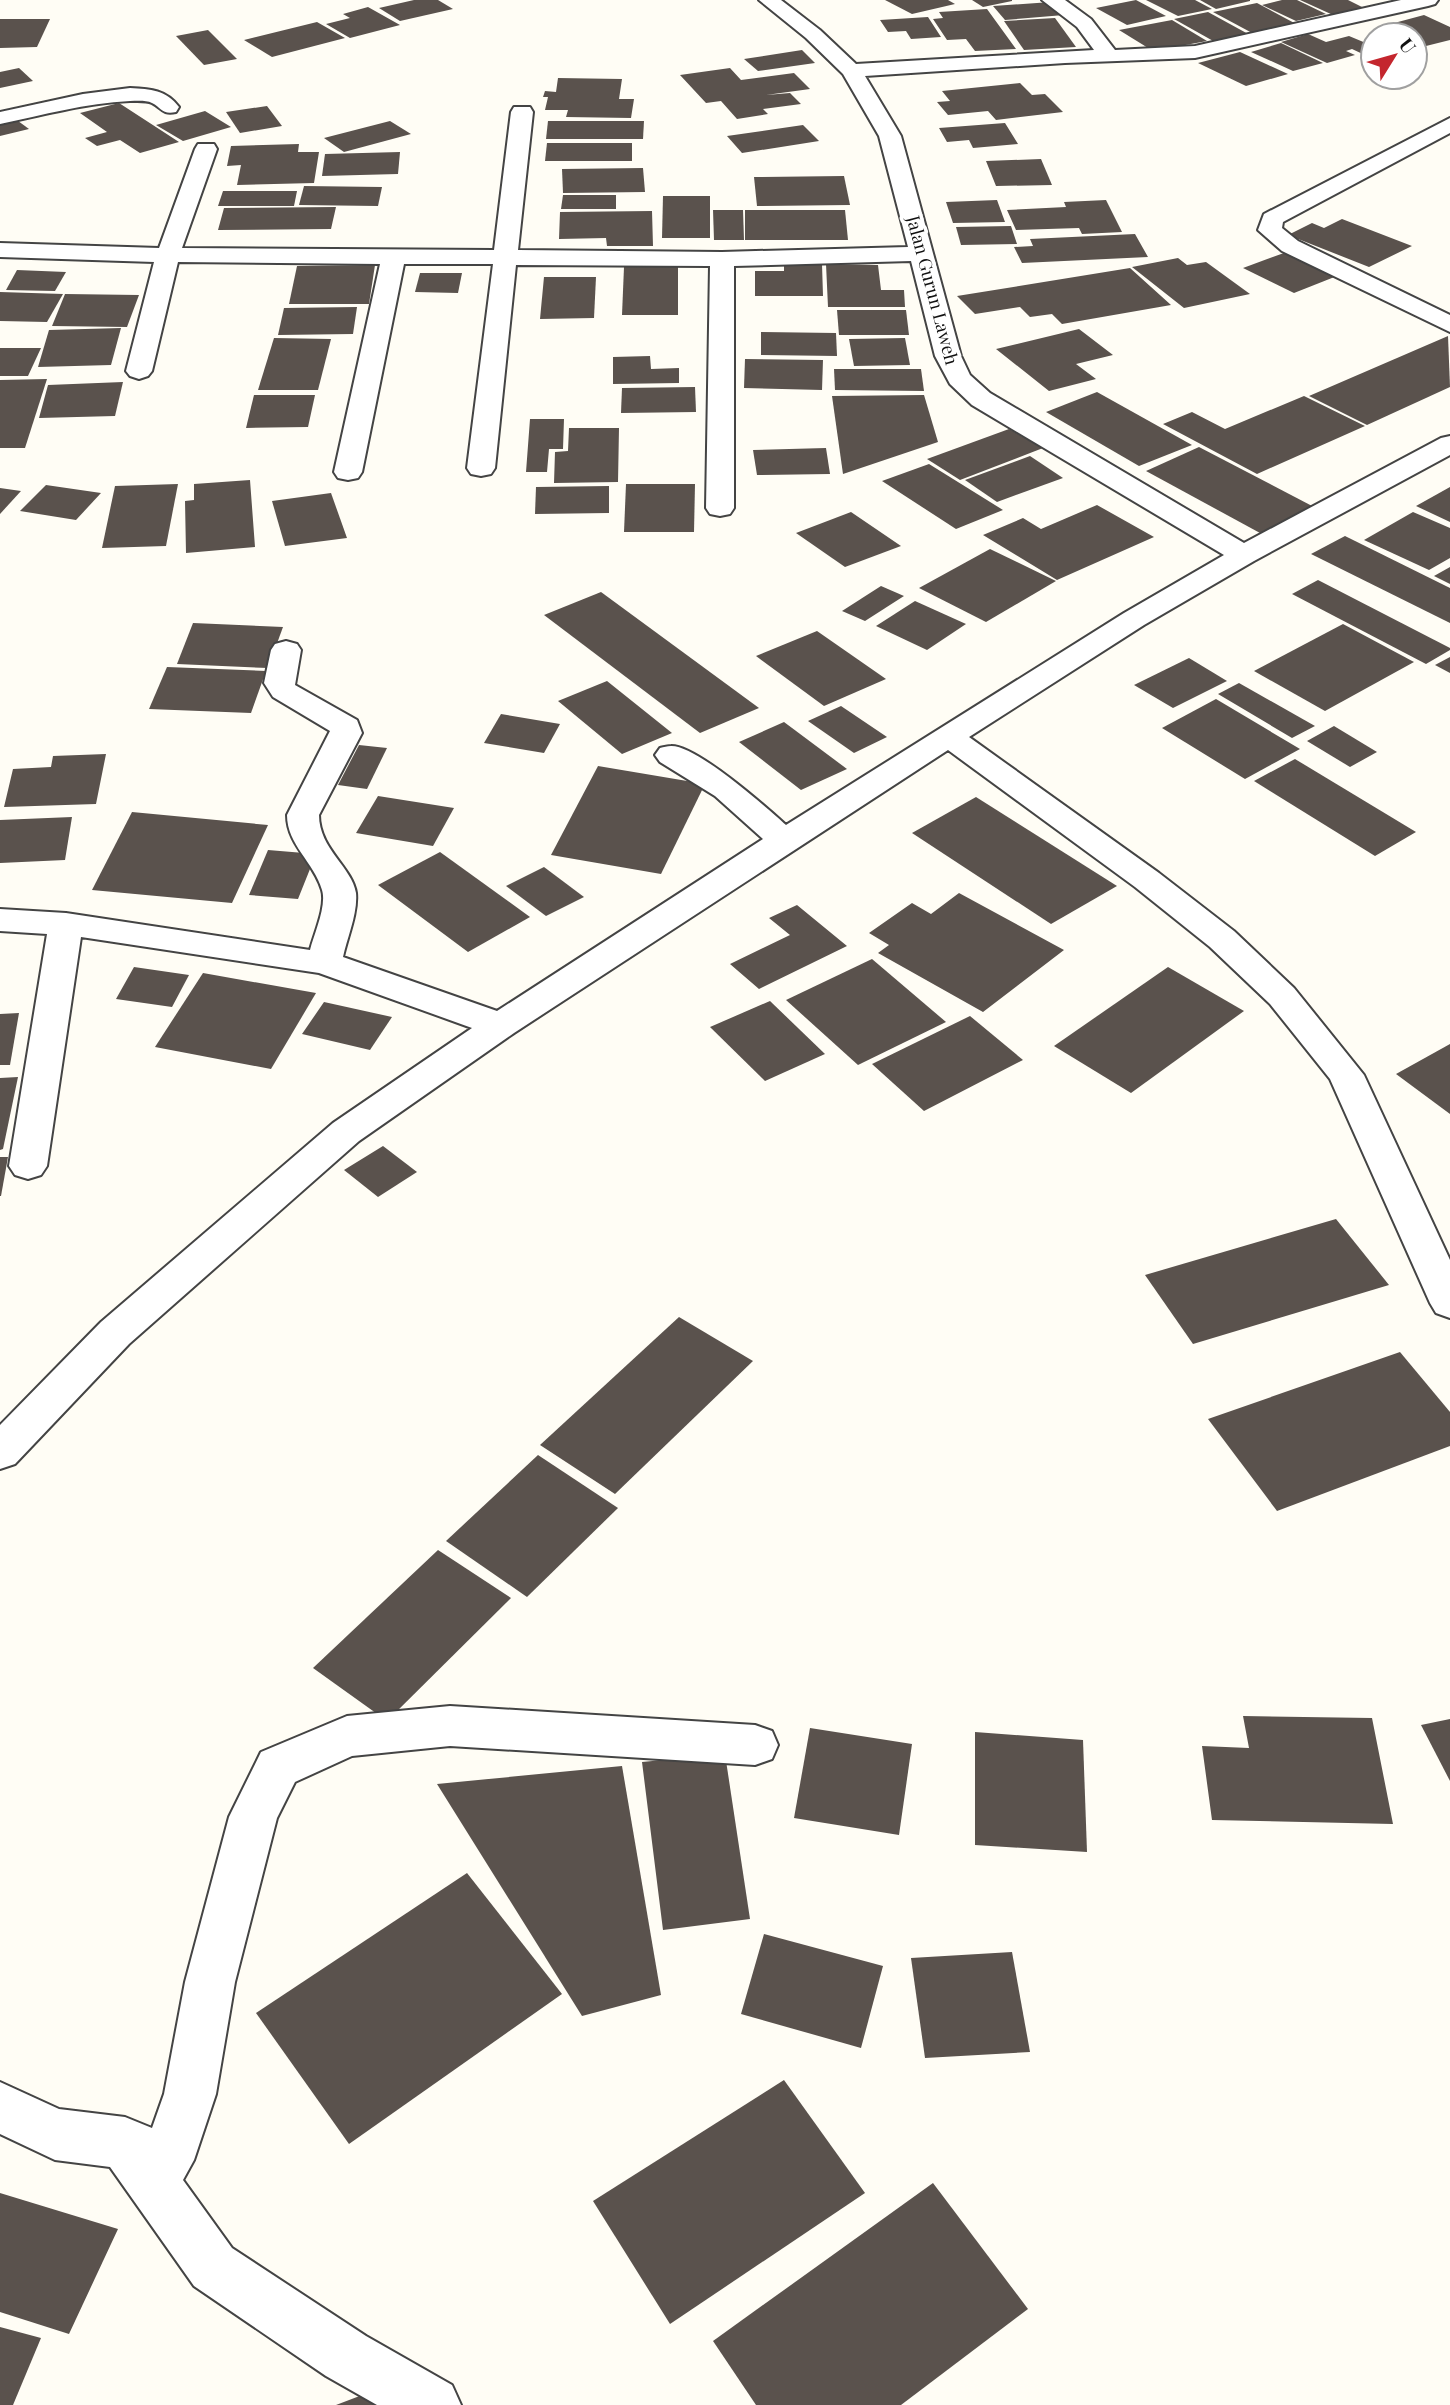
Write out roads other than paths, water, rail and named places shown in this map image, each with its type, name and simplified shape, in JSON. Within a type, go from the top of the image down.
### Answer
[{"type":"street","name":"Jalan Gurun Laweh","points":[[769,0],[813,34],[851,71],[890,136],[948,356],[959,379],[981,399],[1244,555]]},
{"type":"street","points":[[851,71],[1108,55],[1167,55],[1222,48],[1428,0]]},
{"type":"street","points":[[1061,1],[1084,23],[1108,55]]},
{"type":"street","points":[[0,118],[125,94],[162,99],[168,107]]},
{"type":"street","points":[[481,468],[522,112]]},
{"type":"street","points":[[1450,124],[1272,219],[1270,230],[1290,246],[1450,325]]},
{"type":"street","points":[[139,371],[168,255],[206,149]]},
{"type":"street","points":[[0,250],[168,255],[722,259],[921,254]]},
{"type":"street","points":[[348,472],[394,255]]},
{"type":"street","points":[[720,509],[722,259]]},
{"type":"street","points":[[0,1452],[116,1333],[258,1206],[346,1132],[501,1025],[784,840],[1134,619],[1244,555],[1450,444]]},
{"type":"street","points":[[286,650],[279,683],[284,691],[346,727],[346,733],[303,815],[303,830],[339,890],[339,902],[324,963]]},
{"type":"street","points":[[948,736],[1147,880],[1222,939],[1282,996],[1346,1075],[1446,1287]]},
{"type":"street","points":[[671,755],[726,789],[784,840]]},
{"type":"street","points":[[0,920],[66,924],[324,963],[501,1025]]},
{"type":"street","points":[[28,1166],[66,924]]},
{"type":"street","points":[[0,2107],[55,2134],[125,2143],[167,2160],[190,2094],[210,1982],[253,1817],[278,1767],[347,1736],[450,1726],[755,1745]]},
{"type":"street","points":[[125,2143],[213,2267],[346,2356],[432,2405]]}]
